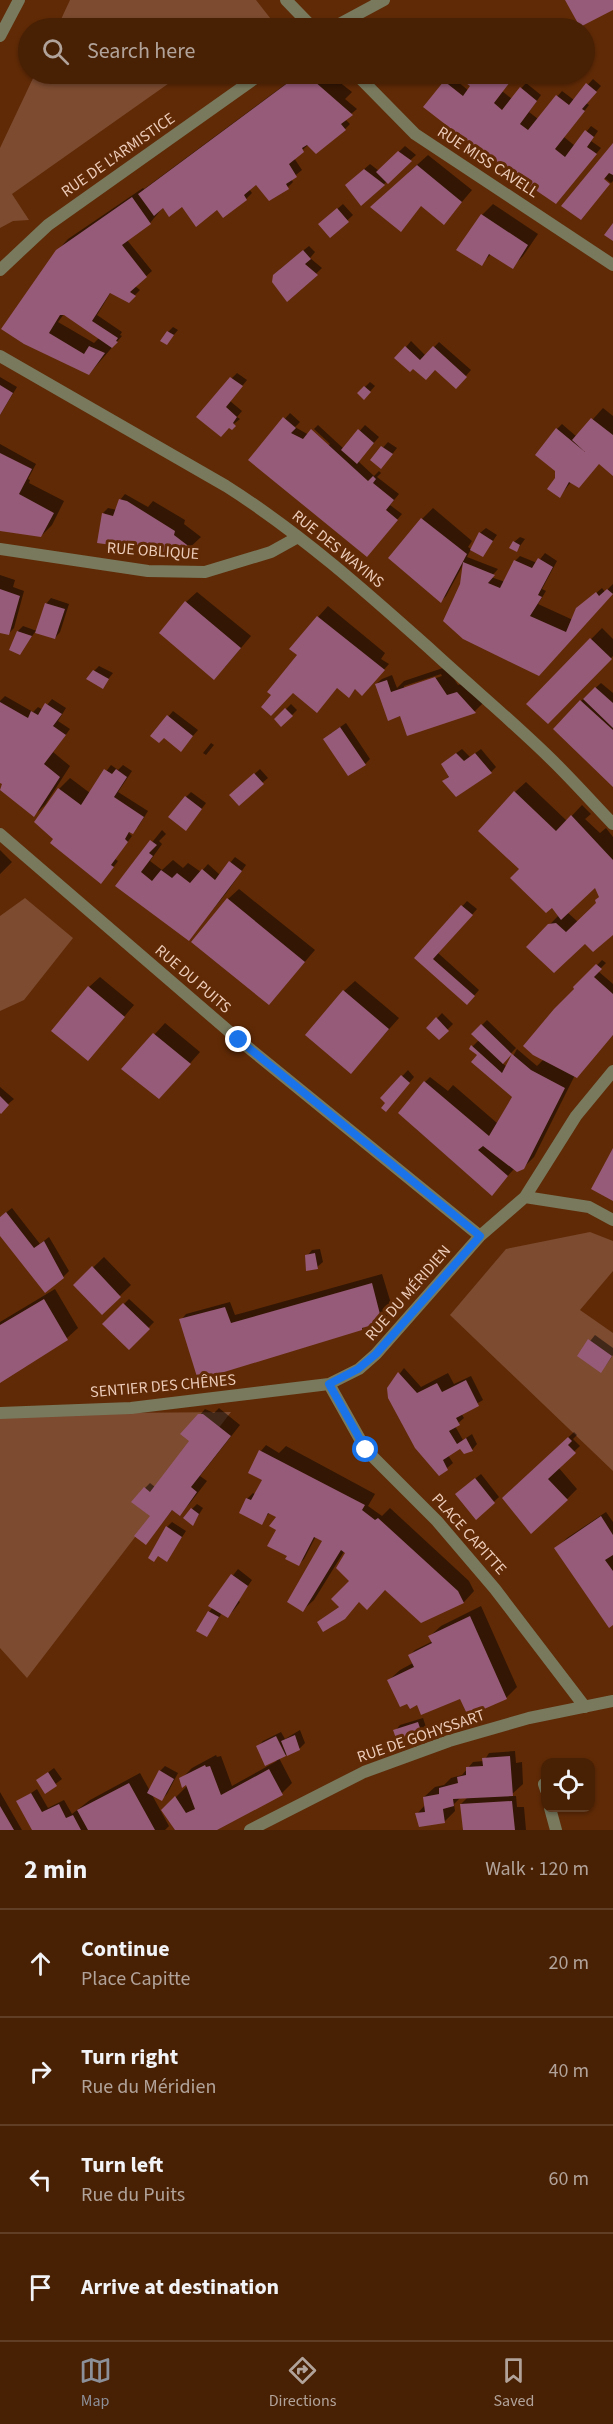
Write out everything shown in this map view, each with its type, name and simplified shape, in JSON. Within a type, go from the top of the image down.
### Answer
[{"type":"street","points":[[0,36],[18,0]]},
{"type":"street","points":[[286,0],[303,18]]},
{"type":"street","points":[[351,18],[384,0]]},
{"type":"street","name":"RUE DE L'ARMISTICE","points":[[0,270],[48,225],[247,84]]},
{"type":"street","name":"RUE MISS CAVELL","points":[[366,84],[415,134],[613,265]]},
{"type":"street","name":"RUE DES WAYINS","points":[[0,356],[226,486],[298,537],[345,573],[495,708],[556,764],[613,824]]},
{"type":"street","name":"RUE OBLIQUE","points":[[0,549],[148,571],[206,572],[271,552],[298,537]]},
{"type":"street","name":"RUE DU PUITS","points":[[0,834],[239,1040],[480,1236]]},
{"type":"street","name":"RUE DU MÉRIDIEN","points":[[329,1384],[358,1369],[376,1354],[480,1236],[525,1197],[576,1116],[613,1071]]},
{"type":"street","points":[[525,1197],[589,1207],[613,1220]]},
{"type":"street","name":"SENTIER DES CHÊNES","points":[[0,1413],[131,1408],[329,1384]]},
{"type":"street","name":"PLACE CAPITTE","points":[[329,1384],[366,1450],[437,1521],[495,1589],[585,1707]]},
{"type":"street","name":"RUE DE GOHYSSART","points":[[250,1830],[364,1772],[449,1741],[529,1718],[613,1701]]},
{"type":"street","points":[[551,1812],[556,1830]]},
{"type":"shaded area","points":[[70,0],[256,0],[270,18],[62,18]]},
{"type":"shaded area","points":[[30,84],[168,84],[12,194],[29,220],[13,221],[0,228],[0,148]]},
{"type":"shaded area","points":[[25,898],[73,938],[24,1000],[0,1011],[0,916]]},
{"type":"shaded area","points":[[590,1232],[613,1241],[613,1271],[580,1310],[613,1333],[613,1471],[450,1315],[506,1249]]},
{"type":"shaded area","points":[[231,1412],[27,1678],[0,1648],[0,1414]]},
{"type":"building","points":[[565,0],[613,0],[613,10],[595,19],[575,18]]},
{"type":"building","points":[[286,84],[317,84],[353,115],[341,124],[346,130],[316,154],[307,145],[302,148],[304,152],[289,164],[297,177],[286,184],[289,189],[269,201],[256,185],[244,195],[247,200],[223,218],[217,210],[196,227],[182,207],[169,217],[163,208],[154,216],[138,194]]},
{"type":"building","points":[[442,84],[448,84],[463,96],[470,86],[467,84],[508,84],[494,103],[502,110],[520,87],[537,101],[520,124],[528,130],[556,95],[569,105],[585,84],[597,92],[582,109],[585,111],[555,149],[565,157],[585,130],[594,137],[587,147],[597,154],[556,204],[490,159],[423,107]]},
{"type":"building","points":[[613,143],[613,175],[609,173],[604,179],[610,184],[581,220],[561,206]]},
{"type":"building","points":[[398,151],[412,161],[388,184],[376,172]]},
{"type":"building","points":[[417,165],[462,202],[444,225],[421,206],[401,232],[370,207]]},
{"type":"building","points":[[364,169],[385,185],[361,206],[345,185]]},
{"type":"building","points":[[132,197],[151,224],[122,245],[147,277],[130,292],[136,296],[129,303],[110,293],[92,321],[118,338],[116,341],[118,342],[112,348],[64,315],[60,315],[49,333],[84,354],[89,346],[105,353],[89,375],[24,344],[1,329],[56,250]]},
{"type":"building","points":[[337,208],[349,222],[330,238],[318,224]]},
{"type":"building","points":[[481,214],[528,245],[513,269],[489,254],[482,266],[456,250]]},
{"type":"building","points":[[613,223],[613,241],[604,235]]},
{"type":"building","points":[[303,250],[311,259],[305,264],[318,275],[287,302],[272,282],[273,275]]},
{"type":"building","points":[[167,331],[174,335],[167,345],[160,341]]},
{"type":"building","points":[[405,346],[420,360],[433,346],[467,377],[456,389],[435,370],[426,380],[413,369],[410,372],[394,358]]},
{"type":"building","points":[[230,377],[243,386],[226,407],[237,417],[233,423],[236,426],[232,430],[229,428],[221,437],[196,417]]},
{"type":"building","points":[[0,385],[13,393],[0,415]]},
{"type":"building","points":[[364,386],[371,392],[364,400],[357,393]]},
{"type":"building","points":[[283,417],[296,428],[291,433],[303,439],[311,429],[368,481],[373,476],[376,479],[373,483],[394,500],[386,510],[398,520],[367,557],[248,460]]},
{"type":"building","points":[[591,418],[613,435],[613,476],[599,464],[579,488],[569,482],[560,498],[547,489],[555,478],[555,471],[535,455],[556,428],[585,452],[572,440]]},
{"type":"building","points":[[358,429],[374,443],[357,464],[341,450]]},
{"type":"building","points":[[381,446],[393,454],[381,469],[370,460]]},
{"type":"building","points":[[0,453],[32,469],[19,494],[54,513],[41,537],[0,531]]},
{"type":"building","points":[[119,499],[127,501],[175,531],[174,535],[191,548],[186,553],[171,553],[97,543],[102,513],[113,516]]},
{"type":"building","points":[[421,518],[467,554],[441,603],[388,558]]},
{"type":"building","points":[[479,532],[493,541],[483,557],[470,550]]},
{"type":"building","points":[[513,541],[520,545],[517,552],[509,548]]},
{"type":"building","points":[[538,558],[553,567],[538,595],[542,597],[530,616],[566,632],[576,608],[596,592],[599,596],[607,589],[613,594],[539,676],[463,639],[443,621],[460,584],[463,562],[495,575],[488,583],[500,588],[514,560],[532,568]]},
{"type":"building","points":[[0,589],[20,596],[9,635],[0,633]]},
{"type":"building","points":[[185,601],[241,648],[214,680],[159,633]]},
{"type":"building","points":[[45,603],[65,609],[55,639],[35,633]]},
{"type":"building","points":[[317,616],[385,670],[362,696],[355,689],[349,698],[337,688],[317,713],[293,693],[271,716],[261,707],[271,695],[267,692],[297,655],[289,649]]},
{"type":"building","points":[[17,631],[32,636],[20,655],[9,650]]},
{"type":"building","points":[[590,638],[612,659],[548,724],[526,704]]},
{"type":"building","points":[[93,670],[109,679],[103,689],[86,679]]},
{"type":"building","points":[[435,677],[447,695],[457,692],[476,713],[407,736],[400,716],[388,721],[375,684],[387,680],[391,692]]},
{"type":"building","points":[[595,687],[613,703],[613,728],[583,699]]},
{"type":"building","points":[[580,700],[613,730],[613,787],[553,729]]},
{"type":"building","points":[[0,702],[28,718],[31,711],[38,715],[45,703],[62,714],[53,726],[66,735],[44,764],[60,777],[34,817],[0,790],[2,784],[0,783]]},
{"type":"building","points":[[285,708],[293,716],[281,727],[274,719]]},
{"type":"building","points":[[167,715],[193,736],[181,752],[164,738],[159,743],[150,736]]},
{"type":"building","points":[[340,727],[366,765],[348,776],[323,739]]},
{"type":"building","points":[[456,753],[464,761],[475,753],[492,773],[456,797],[442,781],[449,777],[441,764]]},
{"type":"building","points":[[104,769],[112,774],[116,769],[127,777],[114,797],[144,817],[133,834],[129,832],[125,839],[128,842],[111,865],[114,867],[101,884],[50,843],[53,839],[34,822],[58,788],[81,805]]},
{"type":"building","points":[[254,773],[264,784],[239,806],[229,795]]},
{"type":"building","points":[[514,791],[556,831],[571,815],[613,860],[613,935],[593,952],[585,944],[554,973],[526,947],[548,924],[556,923],[566,932],[596,903],[595,900],[599,897],[595,888],[561,920],[552,908],[546,913],[510,878],[519,869],[478,831]]},
{"type":"building","points":[[185,796],[202,809],[186,831],[168,817]]},
{"type":"building","points":[[150,840],[157,845],[149,853],[153,856],[141,872],[152,881],[161,870],[172,878],[177,873],[190,883],[202,869],[215,880],[229,861],[242,871],[189,941],[115,886]]},
{"type":"building","points":[[227,898],[305,962],[269,1005],[191,942]]},
{"type":"building","points":[[461,905],[473,915],[433,959],[475,996],[467,1005],[414,958]]},
{"type":"building","points":[[596,964],[602,969],[594,977],[613,994],[613,1035],[577,1078],[533,1055],[523,1046],[574,989],[573,987]]},
{"type":"building","points":[[88,986],[125,1017],[88,1061],[51,1031]]},
{"type":"building","points":[[343,990],[389,1029],[351,1074],[305,1035]]},
{"type":"building","points":[[436,1017],[449,1031],[439,1040],[426,1028]]},
{"type":"building","points":[[481,1024],[512,1054],[503,1064],[471,1034]]},
{"type":"building","points":[[153,1033],[191,1064],[159,1099],[121,1069]]},
{"type":"building","points":[[471,1045],[502,1073],[512,1054],[531,1070],[565,1088],[524,1169],[517,1172],[483,1146],[478,1150],[508,1176],[492,1196],[398,1113],[424,1081],[489,1136],[512,1097],[471,1062],[477,1055],[469,1049]]},
{"type":"building","points":[[401,1075],[410,1083],[386,1112],[381,1108],[385,1103],[380,1098]]},
{"type":"building","points":[[0,1096],[9,1105],[1,1114],[0,1113]]},
{"type":"building","points":[[613,1148],[613,1201],[591,1189]]},
{"type":"building","points":[[6,1212],[34,1248],[44,1241],[64,1278],[45,1293],[0,1236],[0,1217]]},
{"type":"building","points":[[315,1253],[318,1269],[306,1271],[305,1255]]},
{"type":"building","points":[[92,1266],[121,1297],[102,1315],[73,1285]]},
{"type":"building","points":[[372,1283],[382,1322],[198,1380],[179,1319],[225,1307],[231,1323]]},
{"type":"building","points":[[44,1299],[68,1340],[0,1383],[0,1325]]},
{"type":"building","points":[[123,1303],[150,1329],[129,1350],[102,1324]]},
{"type":"building","points":[[588,1339],[612,1356],[601,1373],[577,1356]]},
{"type":"building","points":[[398,1372],[417,1393],[437,1383],[442,1392],[466,1380],[479,1406],[456,1418],[460,1425],[449,1431],[457,1444],[466,1438],[473,1451],[464,1454],[460,1449],[443,1460],[448,1470],[439,1476],[415,1448],[388,1398],[387,1388]]},
{"type":"building","points":[[198,1414],[203,1414],[231,1436],[191,1487],[197,1492],[180,1516],[172,1510],[146,1545],[134,1536],[150,1516],[131,1502],[144,1487],[150,1492],[189,1441],[180,1434]]},
{"type":"building","points":[[568,1437],[572,1441],[568,1445],[576,1453],[548,1479],[568,1500],[531,1534],[502,1498]]},
{"type":"building","points":[[259,1450],[365,1505],[362,1510],[375,1520],[378,1518],[458,1591],[464,1603],[421,1623],[385,1590],[367,1610],[359,1602],[345,1619],[323,1632],[317,1622],[339,1607],[331,1599],[349,1581],[336,1568],[345,1553],[341,1550],[303,1612],[287,1602],[322,1541],[314,1537],[299,1566],[285,1559],[287,1556],[267,1546],[276,1530],[269,1526],[276,1517],[268,1513],[262,1525],[239,1513],[246,1498],[251,1500],[262,1480],[248,1473]]},
{"type":"building","points":[[475,1478],[495,1503],[476,1520],[455,1494]]},
{"type":"building","points":[[191,1508],[199,1514],[193,1526],[183,1518]]},
{"type":"building","points":[[601,1516],[613,1535],[613,1555],[605,1560],[613,1571],[613,1625],[609,1628],[554,1548]]},
{"type":"building","points":[[166,1526],[182,1537],[167,1562],[158,1556],[154,1562],[148,1558]]},
{"type":"building","points":[[231,1574],[248,1586],[228,1618],[208,1606]]},
{"type":"building","points":[[208,1611],[219,1617],[207,1637],[196,1631]]},
{"type":"building","points":[[470,1616],[507,1699],[468,1716],[460,1699],[421,1715],[417,1705],[410,1709],[407,1704],[400,1707],[387,1680],[414,1667],[408,1655],[432,1643],[428,1636]]},
{"type":"building","points":[[418,1722],[422,1734],[397,1741],[393,1730]]},
{"type":"building","points":[[295,1735],[300,1750],[287,1756],[281,1741]]},
{"type":"building","points":[[276,1736],[286,1756],[265,1766],[256,1746]]},
{"type":"building","points":[[510,1756],[513,1796],[453,1799],[454,1806],[443,1809],[445,1823],[419,1827],[415,1813],[425,1812],[423,1797],[439,1794],[439,1788],[458,1783],[457,1777],[466,1775],[466,1767],[483,1766],[482,1758]]},
{"type":"building","points":[[205,1765],[210,1766],[221,1795],[269,1769],[283,1795],[217,1830],[175,1830],[161,1810],[175,1796],[186,1813],[195,1809],[186,1785],[182,1788],[179,1778]]},
{"type":"building","points":[[159,1770],[174,1779],[162,1801],[147,1793]]},
{"type":"building","points":[[48,1772],[57,1786],[45,1794],[36,1780]]},
{"type":"building","points":[[129,1783],[155,1830],[88,1830],[77,1810]]},
{"type":"building","points":[[31,1793],[42,1812],[59,1804],[66,1818],[73,1815],[81,1830],[32,1830],[16,1801]]},
{"type":"building","points":[[512,1801],[515,1830],[463,1830],[460,1804]]},
{"type":"building","points":[[0,1806],[14,1830],[0,1830]]},
{"type":"route","points":[[239,1040],[480,1236],[376,1354],[358,1369],[329,1384],[366,1450]]}]
